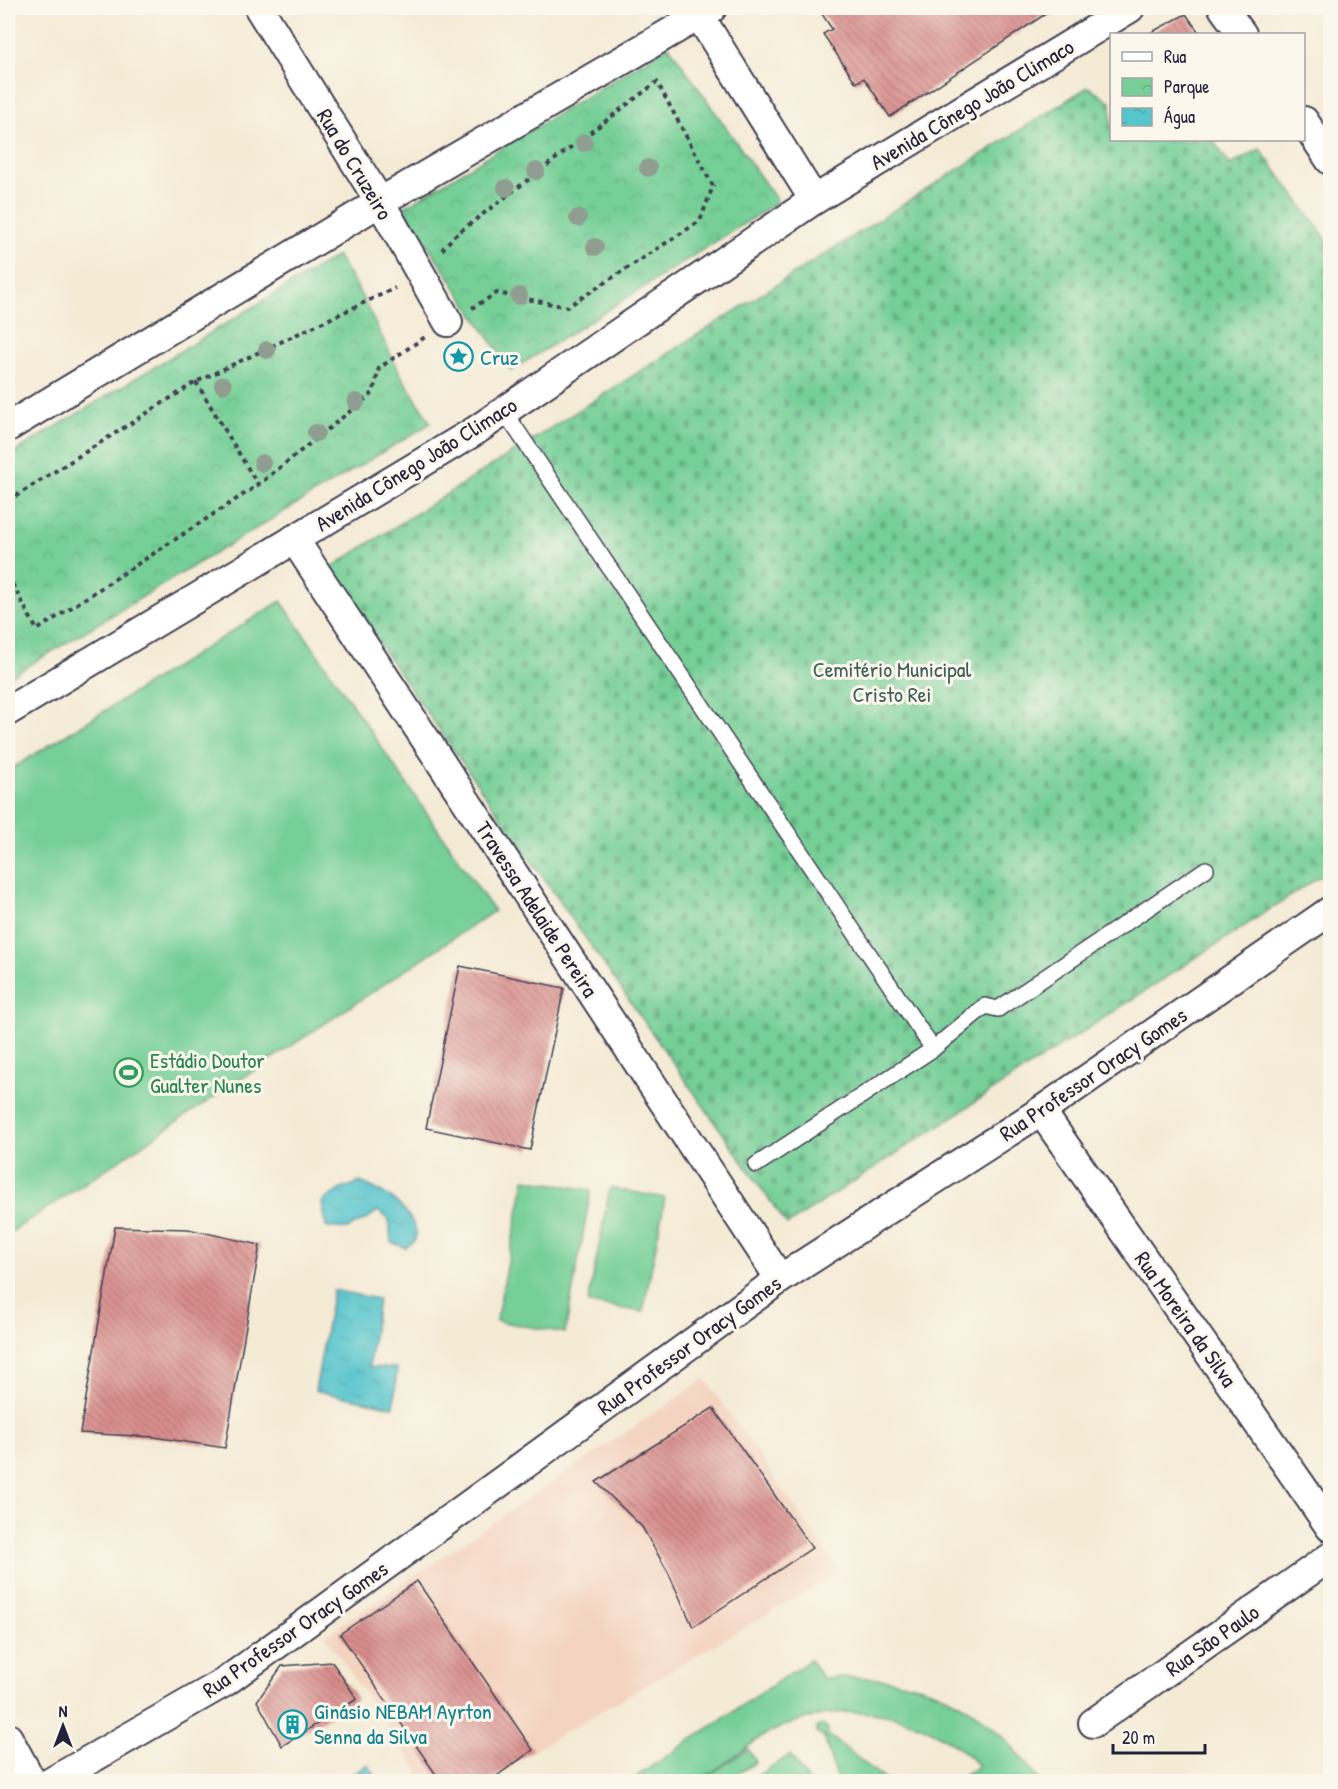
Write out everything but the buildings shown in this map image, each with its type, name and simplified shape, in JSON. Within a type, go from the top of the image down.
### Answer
[{"type":"street","name":"Rua do Cruzeiro","points":[[259,8],[380,202],[448,322]]},
{"type":"street","name":"Avenida Cônego João Climaco","points":[[8,711],[475,431],[814,200],[1130,8]]},
{"type":"street","points":[[1223,8],[1241,33]]},
{"type":"street","points":[[8,428],[380,202],[706,11],[814,200]]},
{"type":"street","points":[[1305,122],[1330,160]]},
{"type":"street","name":"Travessa Adelaide Pereira","points":[[294,539],[780,1279]]},
{"type":"street","name":"Rua Professor Oracy Gomes","points":[[51,1782],[225,1682],[780,1279],[1041,1111],[1330,911]]},
{"type":"street","name":"Rua Moreira da Silva","points":[[1041,1111],[1330,1527]]},
{"type":"street","name":"Rua São Paulo","points":[[1093,1723],[1330,1557]]},
{"type":"street","points":[[8,1738],[32,1782]]},
{"type":"lane","points":[[504,411],[933,1049]]},
{"type":"lane","points":[[756,1165],[933,1049],[985,1006],[998,1009],[1206,869]]},
{"type":"path","points":[[8,501],[196,382],[421,276],[454,236],[657,82],[713,186],[700,220],[567,307],[497,293],[448,322],[379,369],[373,393],[258,485],[37,630],[8,576]]},
{"type":"path","points":[[196,382],[258,485]]},
{"type":"shaded area","points":[[705,1379],[840,1572],[481,1781],[425,1781],[325,1636]]},
{"type":"green space","points":[[669,46],[778,202],[511,371],[403,208]]},
{"type":"green space","name":"Cemitério Municipal Cristo Rei","points":[[1088,87],[1110,101],[1110,141],[1214,141],[1230,165],[1260,149],[1330,244],[1330,870],[787,1225],[327,570]]},
{"type":"green space","points":[[337,256],[356,285],[402,377],[431,423],[8,678],[8,456]]},
{"type":"green space","name":"Estádio Doutor Gualter Nunes","points":[[281,601],[494,911],[8,1234],[8,771]]},
{"type":"green space","points":[[525,1179],[591,1190],[565,1333],[496,1321]]},
{"type":"green space","points":[[610,1188],[665,1198],[643,1312],[588,1303]]},
{"type":"green space","points":[[810,1660],[823,1678],[858,1677],[890,1680],[920,1686],[947,1696],[972,1711],[995,1729],[1018,1753],[1039,1781],[992,1781],[989,1779],[956,1781],[978,1766],[950,1741],[896,1717],[851,1712],[828,1714],[784,1726],[763,1736],[708,1775],[694,1782],[630,1781]]},
{"type":"green space","points":[[822,1725],[828,1729],[827,1734],[887,1781],[837,1781],[824,1737],[817,1733],[817,1727]]},
{"type":"green space","points":[[748,1749],[756,1762],[726,1781],[707,1781],[705,1778]]},
{"type":"green space","points":[[790,1755],[808,1781],[749,1781]]},
{"type":"water","points":[[360,1182],[387,1195],[402,1207],[417,1233],[414,1241],[405,1248],[391,1242],[389,1220],[378,1211],[347,1229],[326,1227],[322,1202],[339,1190]]},
{"type":"water","points":[[333,1290],[378,1299],[369,1367],[397,1368],[394,1407],[315,1391]]},
{"type":"water","points":[[367,1765],[379,1781],[342,1781]]},
{"type":"place","name":"Cruz","points":[[459,357]]},
{"type":"place","name":"Estádio Doutor Gualter Nunes","points":[[129,1073]]},
{"type":"place","name":"Ginásio NEBAM Ayrton Senna da Silva","points":[[293,1724]]}]
